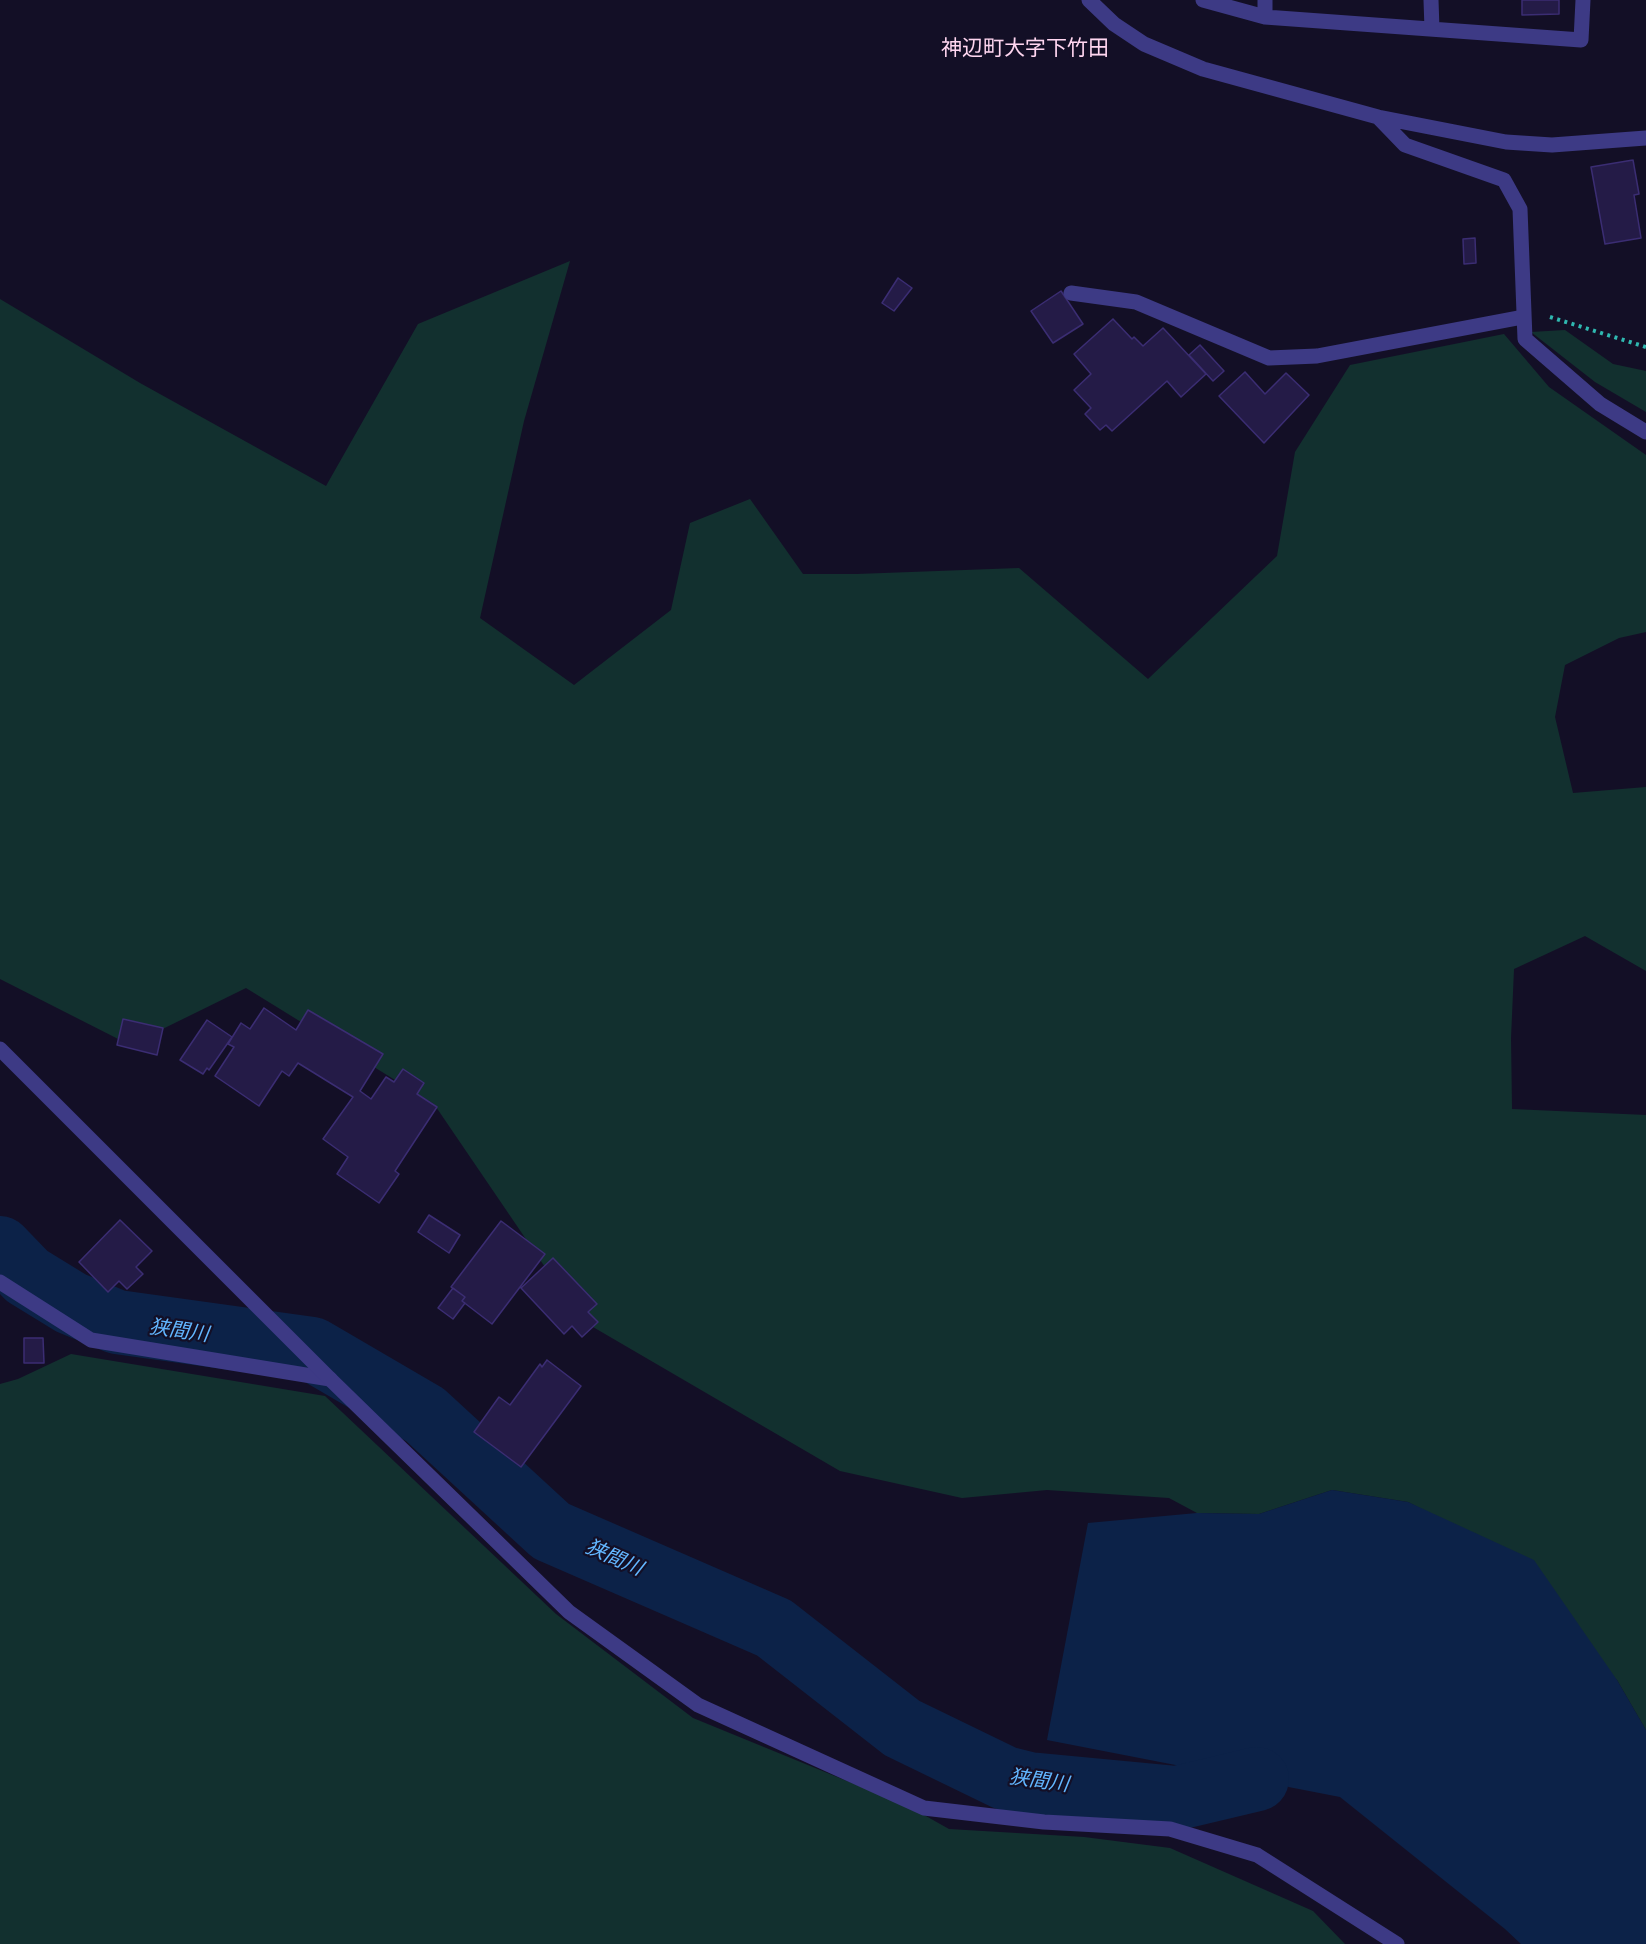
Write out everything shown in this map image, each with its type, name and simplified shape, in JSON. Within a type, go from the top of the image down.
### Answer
[{"type":"street","points":[[1089,0],[1114,24],[1144,44],[1203,69],[1378,117],[1506,142],[1552,145],[1646,138]]},
{"type":"street","points":[[1203,0],[1265,17],[1581,40],[1583,0]]},
{"type":"street","points":[[1265,0],[1265,17]]},
{"type":"street","points":[[1431,0],[1432,29]]},
{"type":"street","points":[[1378,117],[1405,145],[1504,180],[1520,209],[1525,339],[1600,404],[1646,432]]},
{"type":"street","points":[[1071,293],[1136,302],[1269,358],[1317,356],[1523,316]]},
{"type":"street","points":[[0,1049],[330,1379],[568,1612],[698,1705],[924,1808],[1044,1822],[1170,1829],[1257,1855],[1397,1944]]},
{"type":"street","points":[[0,1282],[91,1340],[330,1379]]},
{"type":"path","points":[[1523,316],[1553,317],[1646,347]]},
{"type":"green space","points":[[570,261],[524,421],[480,618],[574,685],[671,610],[690,523],[750,499],[803,574],[1019,568],[1148,679],[1277,556],[1295,452],[1350,365],[1504,334],[1549,387],[1646,455],[1646,632],[1619,638],[1565,665],[1555,717],[1573,793],[1646,787],[1646,971],[1585,936],[1514,969],[1511,1038],[1512,1109],[1646,1115],[1646,1730],[1617,1680],[1441,1519],[1408,1502],[1332,1490],[1259,1514],[1197,1513],[1169,1498],[1047,1490],[962,1498],[840,1471],[581,1320],[434,1104],[246,988],[130,1045],[0,979],[0,299],[140,383],[326,486],[418,324]]},
{"type":"green space","points":[[1565,330],[1613,364],[1646,371],[1646,412],[1595,382],[1531,332]]},
{"type":"green space","points":[[71,1354],[325,1396],[556,1614],[693,1718],[908,1806],[949,1829],[1084,1837],[1170,1848],[1313,1911],[1345,1944],[0,1944],[0,1384],[18,1379]]},
{"type":"water","points":[[1332,1490],[1408,1502],[1534,1560],[1617,1680],[1646,1730],[1646,1944],[1521,1944],[1340,1797],[1047,1740],[1088,1523],[1197,1513],[1259,1514]]},
{"type":"building","points":[[1522,0],[1559,0],[1559,14],[1522,15]]},
{"type":"building","points":[[1633,160],[1639,194],[1634,195],[1641,238],[1605,244],[1591,167]]},
{"type":"building","points":[[1475,238],[1476,263],[1464,264],[1463,239]]},
{"type":"building","points":[[898,278],[912,288],[894,311],[882,303]]},
{"type":"building","points":[[1061,291],[1083,324],[1053,343],[1031,311]]},
{"type":"building","points":[[1113,319],[1132,339],[1134,337],[1143,346],[1163,328],[1206,374],[1181,397],[1167,381],[1112,431],[1106,425],[1100,430],[1085,414],[1091,408],[1074,390],[1091,374],[1074,354]]},
{"type":"building","points":[[1200,345],[1224,371],[1213,381],[1189,355]]},
{"type":"building","points":[[1245,372],[1265,394],[1286,373],[1309,395],[1264,443],[1219,396]]},
{"type":"building","points":[[264,1008],[296,1030],[308,1010],[383,1054],[360,1091],[371,1099],[386,1077],[394,1082],[403,1069],[424,1083],[417,1094],[437,1107],[395,1171],[399,1174],[379,1203],[337,1174],[348,1157],[323,1139],[353,1097],[298,1063],[289,1076],[282,1071],[259,1106],[215,1076],[234,1047],[228,1044],[241,1023],[250,1029]]},
{"type":"building","points":[[123,1019],[163,1028],[157,1055],[117,1045]]},
{"type":"building","points":[[207,1020],[232,1037],[209,1070],[207,1068],[203,1074],[180,1060]]},
{"type":"building","points":[[429,1215],[460,1235],[449,1253],[418,1232]]},
{"type":"building","points":[[120,1220],[152,1251],[136,1267],[143,1274],[127,1289],[119,1281],[108,1292],[79,1262]]},
{"type":"building","points":[[501,1221],[545,1254],[492,1324],[462,1301],[465,1297],[451,1287]]},
{"type":"building","points":[[553,1258],[597,1304],[588,1312],[598,1322],[582,1337],[572,1326],[564,1334],[521,1288]]},
{"type":"building","points":[[453,1288],[465,1297],[462,1301],[465,1303],[453,1319],[438,1308]]},
{"type":"building","points":[[24,1338],[43,1338],[44,1363],[24,1363]]},
{"type":"building","points":[[547,1360],[581,1386],[521,1467],[474,1432],[499,1397],[510,1405],[540,1364],[542,1367]]},
{"type":"waterway","name":"狭間川","points":[[0,1248],[27,1276],[71,1303],[117,1322],[312,1349],[425,1415],[551,1531],[774,1628],[902,1728],[1005,1778],[1029,1784],[1177,1798],[1257,1779]]},
{"type":"district","name":"神辺町大字下竹田","points":[[1025,49]]}]
